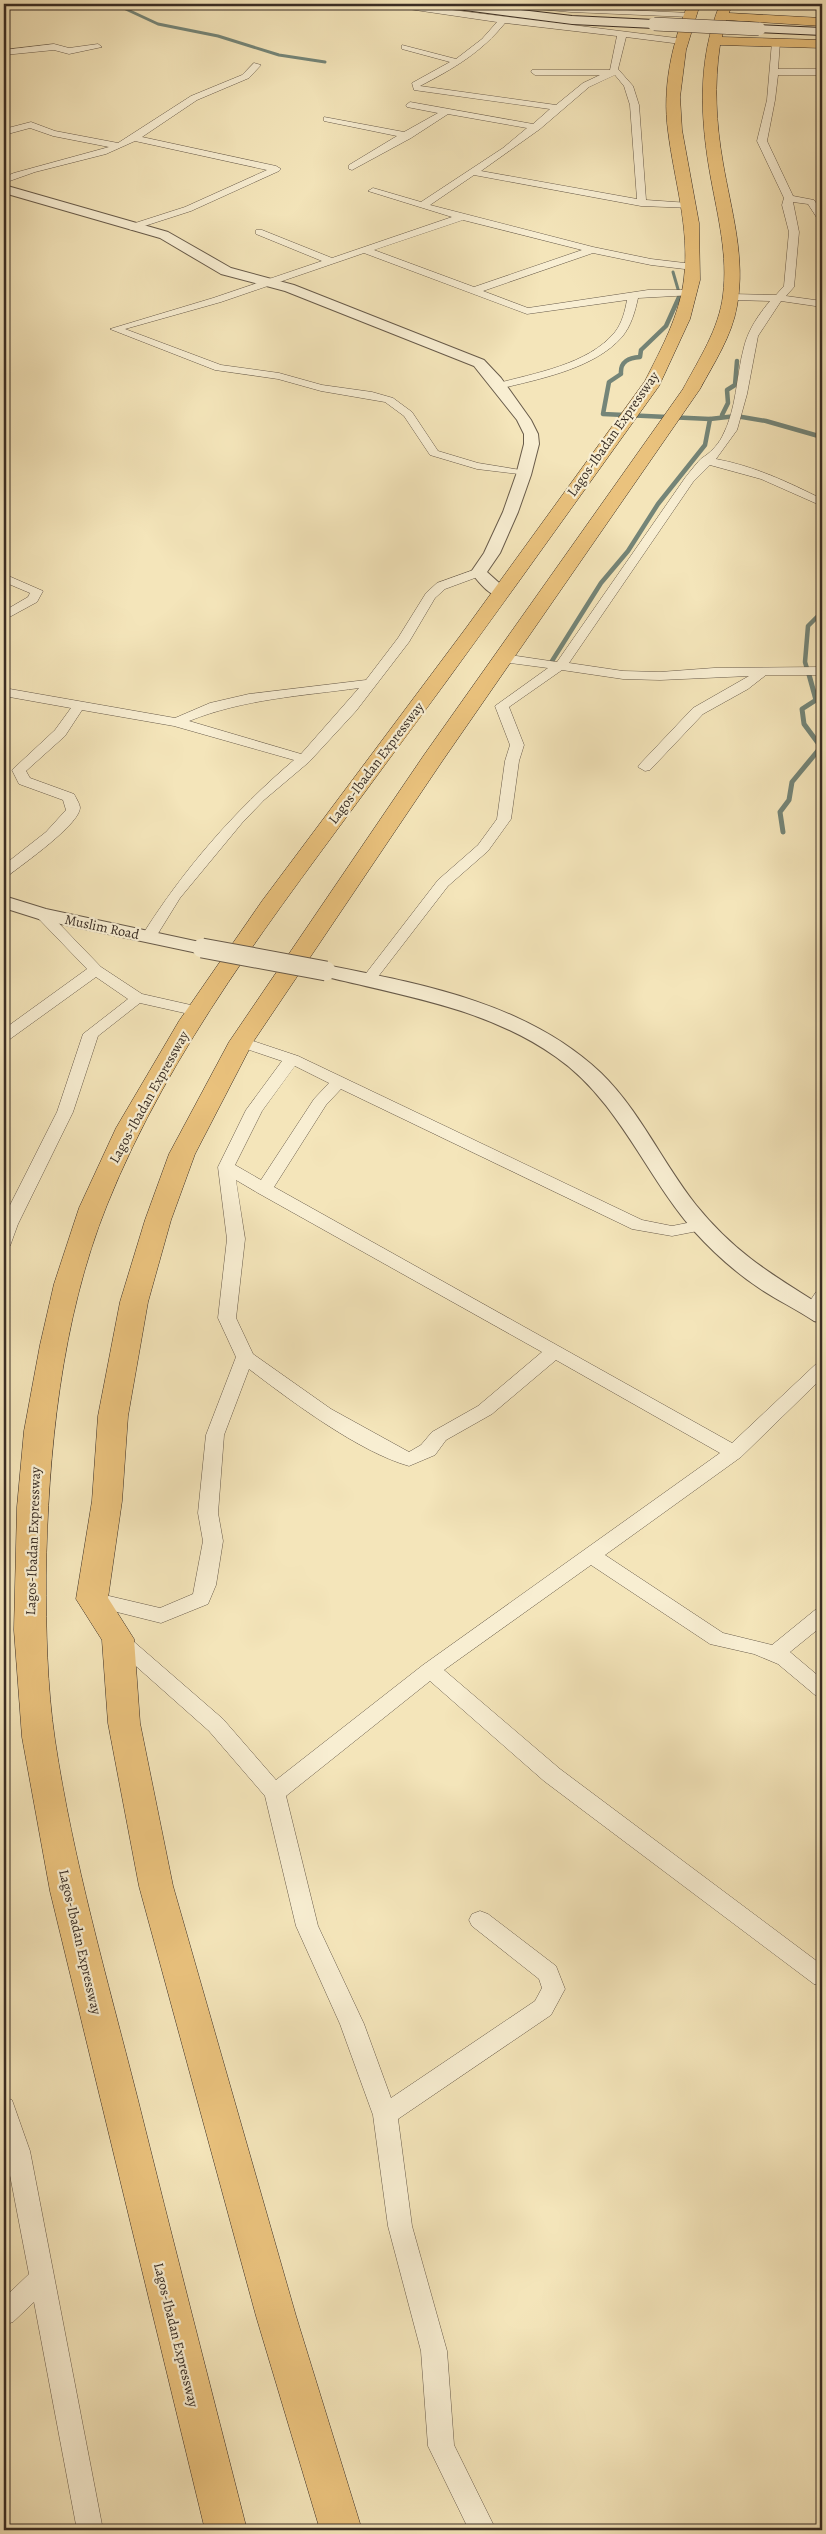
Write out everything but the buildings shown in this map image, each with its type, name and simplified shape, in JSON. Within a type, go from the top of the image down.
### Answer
[{"type":"highway","name":"Lagos-Ibadan Expressway","points":[[226,2530],[67,1891],[38,1737],[30,1630],[32,1507],[39,1432],[54,1345],[68,1284],[92,1208],[129,1128],[198,1011],[270,906],[653,382],[672,346],[689,293],[693,267],[692,221],[673,108],[676,67],[681,41],[692,10]]},
{"type":"highway","points":[[720,20],[822,22]]},
{"type":"highway","points":[[720,20],[776,42],[822,44]]},
{"type":"highway","points":[[341,2530],[276,2316],[156,1886],[124,1724],[118,1639],[92,1599],[108,1500],[113,1416],[134,1302],[158,1220],[182,1154],[241,1042],[503,658],[691,389],[724,327],[730,297],[732,264],[730,230],[716,166],[708,107],[720,20]]},
{"type":"main road","points":[[442,4],[572,20],[822,32]]},
{"type":"street","points":[[388,4],[681,41]]},
{"type":"street","points":[[502,4],[603,11],[692,10]]},
{"type":"street","points":[[603,11],[618,4]]},
{"type":"street","points":[[503,20],[483,44],[458,62],[415,84],[417,88],[559,108]]},
{"type":"street","points":[[421,206],[473,172],[537,126],[586,86],[612,72],[622,34]]},
{"type":"street","points":[[369,979],[444,883],[483,848],[504,819],[512,761],[517,745],[502,706],[561,665],[689,480],[705,461],[721,449],[730,431],[744,382],[750,344],[757,326],[778,298],[789,287],[794,232],[787,205],[789,198],[762,141],[771,100],[776,42]]},
{"type":"street","points":[[4,53],[54,47],[69,51],[98,47]]},
{"type":"street","points":[[405,47],[458,62]]},
{"type":"street","points":[[4,180],[119,146],[153,126],[194,97],[243,78],[253,72],[257,66]]},
{"type":"street","points":[[535,72],[612,72],[623,77],[634,99],[642,188],[641,202]]},
{"type":"street","points":[[774,72],[822,72]]},
{"type":"street","points":[[410,105],[537,126]]},
{"type":"street","points":[[352,167],[408,136],[447,111]]},
{"type":"street","points":[[327,119],[408,136]]},
{"type":"street","points":[[4,132],[31,125],[53,132],[119,146]]},
{"type":"street","points":[[132,138],[276,169],[188,210],[132,227]]},
{"type":"street","points":[[473,172],[641,202],[689,206]]},
{"type":"street","points":[[4,189],[164,235],[211,263],[236,275],[289,288],[479,363],[499,386],[525,422],[531,434],[530,452],[513,504],[492,554],[479,572],[441,586],[430,596],[404,639],[352,708],[304,759],[258,797],[237,820],[174,896],[149,937]]},
{"type":"street","points":[[373,191],[421,206],[592,250],[651,262],[693,267]]},
{"type":"street","points":[[789,198],[811,202],[822,219]]},
{"type":"street","points":[[462,217],[367,251],[267,282],[217,300],[116,329],[219,368],[279,376],[321,388],[372,395],[390,400],[408,414],[434,453],[477,466],[523,473]]},
{"type":"street","points":[[259,232],[333,262]]},
{"type":"street","points":[[473,291],[592,250]]},
{"type":"street","points":[[367,251],[527,311],[648,293],[689,293]]},
{"type":"street","points":[[499,386],[562,367],[589,356],[618,336],[628,316],[633,296]]},
{"type":"street","points":[[730,297],[778,298],[822,304]]},
{"type":"street","points":[[705,461],[734,465],[754,471],[822,503]]},
{"type":"street","points":[[479,572],[485,580],[501,592]]},
{"type":"street","points":[[4,578],[37,591],[34,599],[4,616]]},
{"type":"street","points":[[503,658],[623,675],[650,676],[764,671],[822,671]]},
{"type":"street","points":[[645,767],[698,711],[743,686],[764,671]]},
{"type":"street","points":[[176,722],[216,706],[249,698],[370,684]]},
{"type":"street","points":[[4,692],[176,722],[304,759]]},
{"type":"street","points":[[4,872],[58,828],[72,812],[73,805],[69,797],[24,782],[19,770],[60,733],[79,705]]},
{"type":"street","name":"Muslim Road","points":[[4,902],[42,914],[202,948],[326,970],[456,1000],[492,1014],[537,1036],[564,1053],[594,1077],[639,1132],[676,1194],[733,1258],[750,1271],[819,1307]]},
{"type":"street","points":[[42,914],[96,970],[137,998],[198,1011]]},
{"type":"street","points":[[4,1036],[96,970]]},
{"type":"street","points":[[4,1242],[6,1226],[65,1112],[91,1034],[125,1010],[137,998]]},
{"type":"street","points":[[241,1042],[292,1059],[638,1225],[672,1231],[702,1225]]},
{"type":"street","points":[[292,1059],[254,1110],[226,1167],[236,1239],[227,1318],[245,1357],[304,1401],[378,1446],[408,1460],[428,1450],[439,1436],[486,1410],[553,1353]]},
{"type":"street","points":[[264,1188],[320,1102],[339,1081]]},
{"type":"street","points":[[226,1167],[553,1353],[734,1452]]},
{"type":"street","points":[[92,1599],[161,1616],[201,1599],[206,1585],[213,1541],[208,1513],[215,1435],[245,1357]]},
{"type":"street","points":[[275,1793],[430,1670],[734,1452],[822,1368]]},
{"type":"street","points":[[591,1555],[717,1639],[758,1647],[785,1659],[822,1690]]},
{"type":"street","points":[[774,1654],[822,1615]]},
{"type":"street","points":[[118,1639],[216,1725],[275,1793],[307,1926],[352,2024],[385,2115],[400,2226],[434,2351],[441,2446],[483,2530]]},
{"type":"street","points":[[430,1670],[552,1775],[822,1978]]},
{"type":"street","points":[[385,2115],[543,2008],[554,1989],[548,1973],[480,1920]]},
{"type":"street","points":[[4,2107],[18,2151],[90,2530]]},
{"type":"street","points":[[4,2314],[43,2277]]},
{"type":"waterway","points":[[115,4],[158,24],[218,36],[279,55],[325,62]]},
{"type":"waterway","points":[[673,272],[680,295]]},
{"type":"waterway","points":[[680,295],[666,326],[641,350],[640,357],[626,361],[622,366],[621,374],[609,382],[603,414],[710,419]]},
{"type":"waterway","points":[[722,415],[728,403],[727,390],[735,385],[737,361]]},
{"type":"waterway","points":[[710,419],[736,416],[766,421],[822,437]]},
{"type":"waterway","points":[[552,661],[601,583],[628,551],[658,504],[705,445],[710,419]]},
{"type":"waterway","points":[[808,672],[805,662],[808,626],[822,612]]},
{"type":"waterway","points":[[783,832],[780,812],[789,800],[792,782],[821,747],[804,724],[802,709],[816,700],[808,671]]}]
